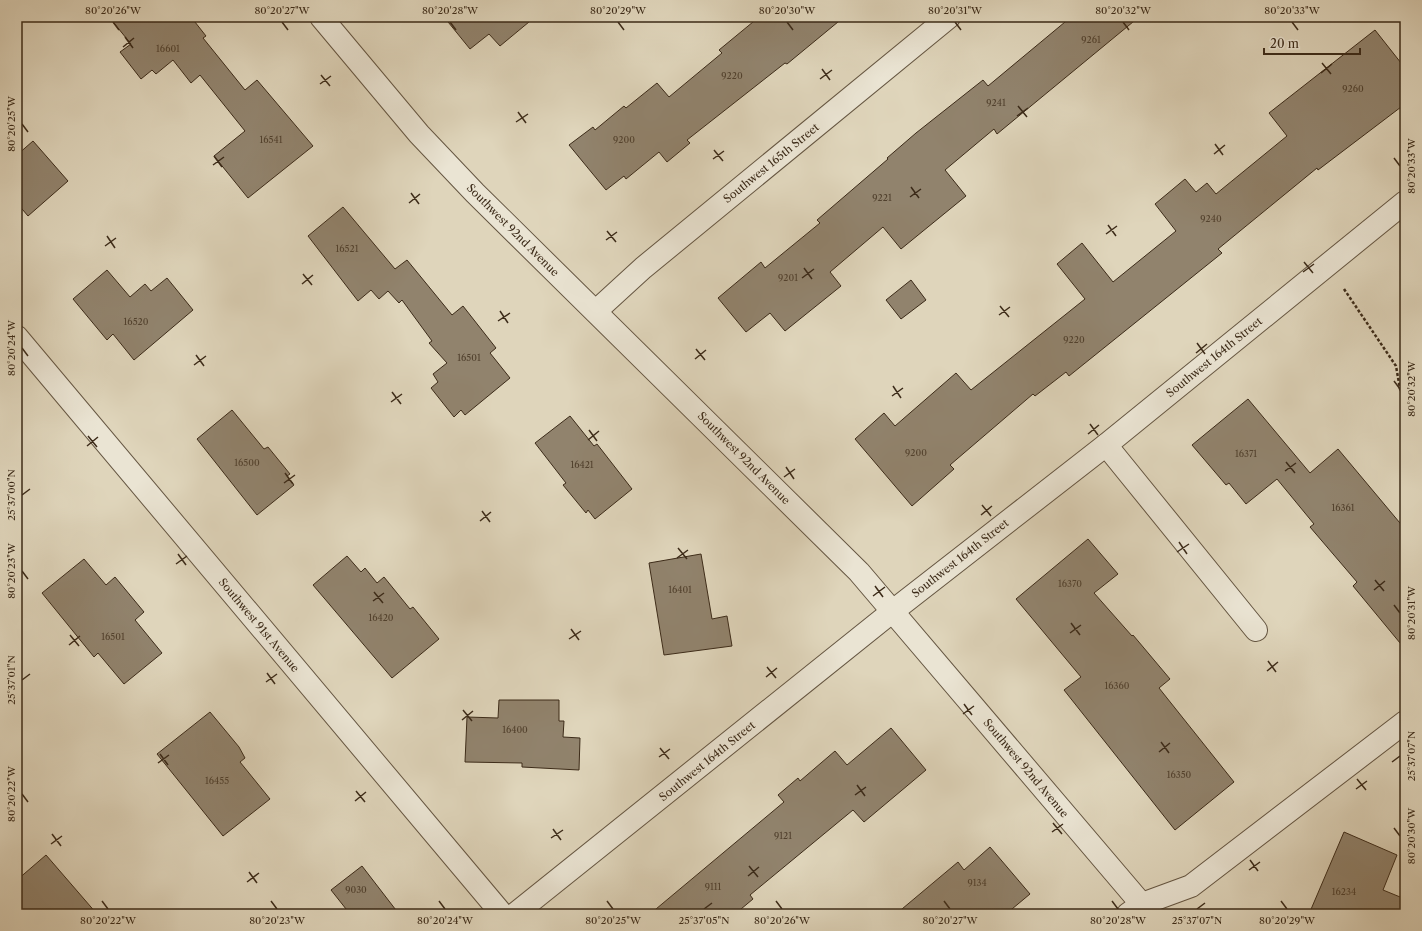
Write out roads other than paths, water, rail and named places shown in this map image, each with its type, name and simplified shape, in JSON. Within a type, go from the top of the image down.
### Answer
[{"type":"street","name":"Southwest 92nd Avenue","points":[[321,17],[419,134],[506,224],[596,311],[859,572],[893,611],[1140,911]]},
{"type":"street","name":"Southwest 165th Street","points":[[596,311],[643,268],[950,17]]},
{"type":"street","name":"Southwest 164th Street","points":[[514,914],[893,611],[1106,445],[1405,202]]},
{"type":"street","name":"Southwest 91st Avenue","points":[[17,337],[502,914]]},
{"type":"street","points":[[1106,445],[1256,630]]},
{"type":"street","points":[[1140,911],[1191,886],[1405,722]]}]
